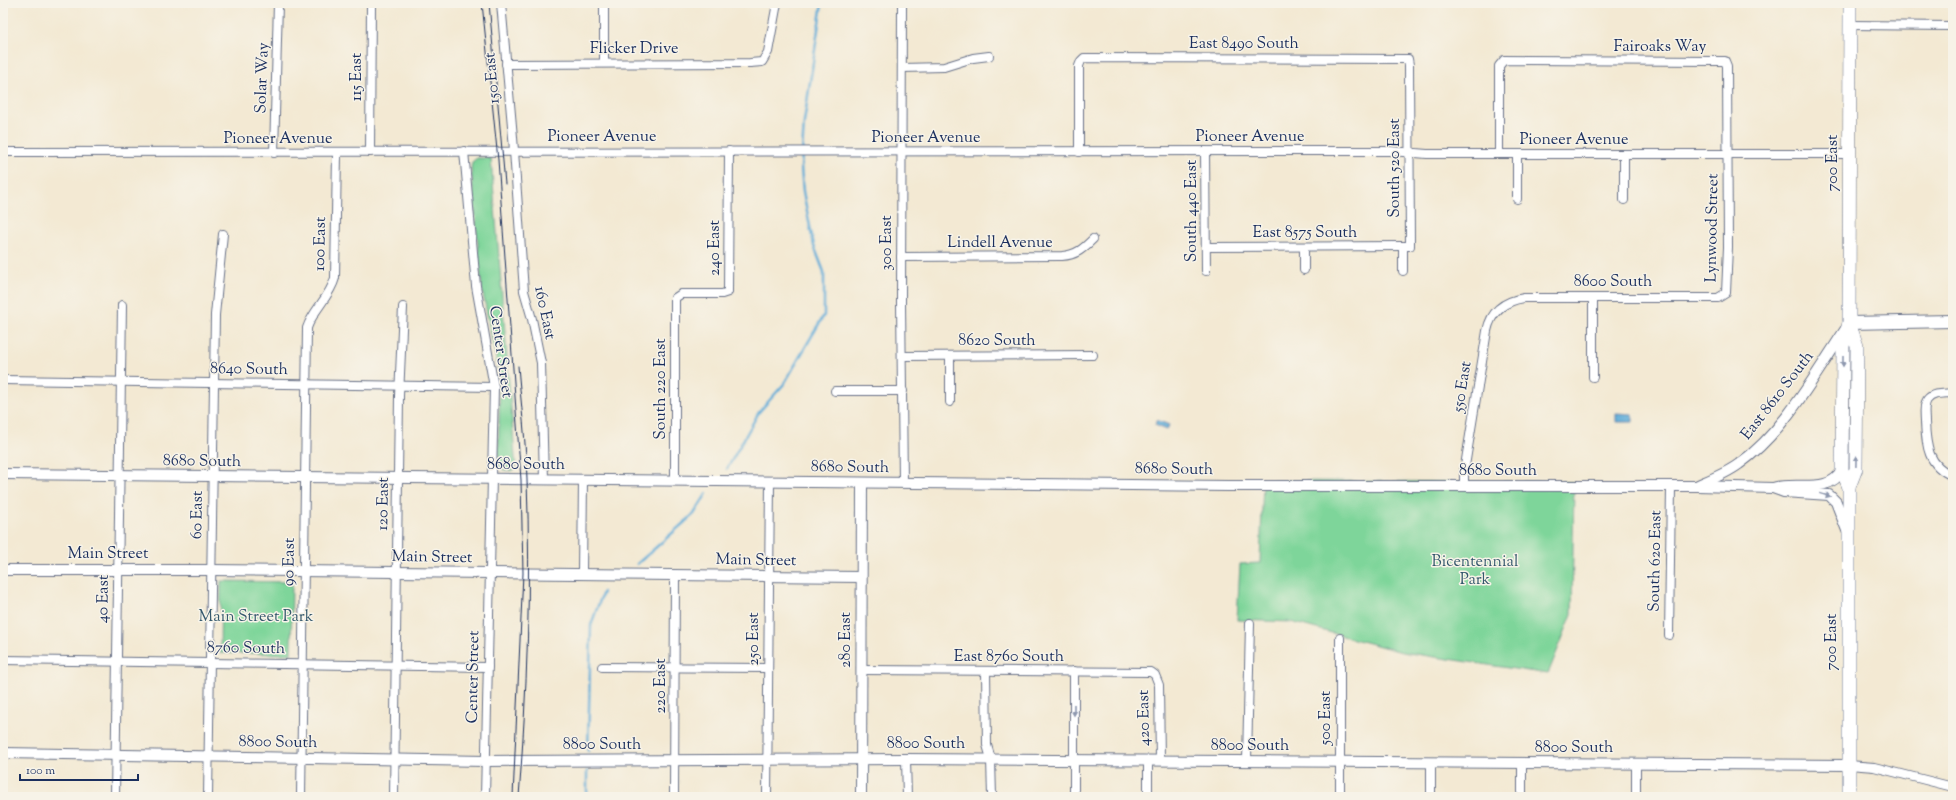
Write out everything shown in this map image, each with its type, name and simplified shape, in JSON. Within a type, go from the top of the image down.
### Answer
[{"type":"main road","name":"700 East","points":[[1849,797],[1849,487],[1842,470],[1843,346],[1850,323],[1850,3]]},
{"type":"main road","points":[[1850,323],[1953,322]]},
{"type":"main road","name":"700 East","points":[[1849,487],[1856,469],[1857,346],[1850,323]]},
{"type":"street","name":"Solar Way","points":[[274,153],[278,3]]},
{"type":"street","name":"115 East","points":[[370,152],[371,3]]},
{"type":"street","name":"150 East","points":[[501,3],[513,151]]},
{"type":"street","points":[[604,3],[604,63]]},
{"type":"street","name":"Flicker Drive","points":[[506,64],[762,62],[768,52],[777,3]]},
{"type":"street","name":"300 East","points":[[902,3],[901,257],[903,483]]},
{"type":"street","points":[[1850,25],[1953,26]]},
{"type":"street","points":[[902,68],[944,67],[973,58],[989,56]]},
{"type":"street","name":"East 8490 South","points":[[1079,152],[1079,66],[1084,58],[1408,59]]},
{"type":"street","name":"South 520 East","points":[[1403,271],[1403,246],[1410,246],[1408,59]]},
{"type":"street","name":"Fairoaks Way","points":[[1499,154],[1500,66],[1504,60],[1725,62],[1727,66],[1728,154]]},
{"type":"street","name":"Pioneer Avenue","points":[[3,152],[337,153],[464,151],[1391,151],[1409,153],[1499,154],[1850,154]]},
{"type":"street","name":"Center Street","points":[[464,151],[476,286],[494,387],[485,797]]},
{"type":"street","name":"160 East","points":[[513,151],[524,291],[532,319],[541,363],[544,480]]},
{"type":"street","name":"240 East","points":[[676,298],[681,294],[722,294],[728,292],[729,151]]},
{"type":"street","name":"South 440 East","points":[[1205,151],[1206,271]]},
{"type":"street","name":"100 East","points":[[307,328],[311,317],[333,286],[335,278],[337,153]]},
{"type":"street","points":[[1517,154],[1517,200]]},
{"type":"street","points":[[1624,154],[1624,200]]},
{"type":"street","name":"Lynwood Street","points":[[1718,298],[1726,293],[1727,284],[1728,154]]},
{"type":"street","name":"60 East","points":[[208,797],[215,315],[222,234]]},
{"type":"street","name":"Lindell Avenue","points":[[901,257],[1062,256],[1078,252],[1093,240]]},
{"type":"street","name":"East 8575 South","points":[[1206,247],[1403,246]]},
{"type":"street","points":[[1304,247],[1304,270]]},
{"type":"street","name":"South 220 East","points":[[675,480],[676,298]]},
{"type":"street","name":"8600 South","points":[[1509,301],[1524,298],[1718,298]]},
{"type":"street","points":[[1593,298],[1593,377]]},
{"type":"street","name":"550 East","points":[[1464,486],[1464,472],[1488,323],[1496,310],[1509,301]]},
{"type":"street","name":"40 East","points":[[115,797],[122,305]]},
{"type":"street","name":"120 East","points":[[394,797],[398,479],[403,307]]},
{"type":"street","name":"East 8610 South","points":[[1697,486],[1738,465],[1765,442],[1802,395],[1850,323]]},
{"type":"street","name":"90 East","points":[[301,797],[307,328]]},
{"type":"street","name":"8620 South","points":[[902,356],[1093,355]]},
{"type":"street","points":[[950,356],[950,402]]},
{"type":"street","name":"8640 South","points":[[3,380],[494,387]]},
{"type":"street","points":[[835,391],[902,392]]},
{"type":"street","points":[[1953,393],[1940,393],[1930,398],[1925,404],[1928,454],[1937,467],[1953,476]]},
{"type":"street","points":[[1773,488],[1784,484],[1826,484],[1836,479],[1842,470]]},
{"type":"street","name":"8680 South","points":[[3,474],[862,483],[1697,486],[1773,488]]},
{"type":"street","points":[[582,574],[583,480]]},
{"type":"street","name":"250 East","points":[[767,797],[770,481]]},
{"type":"street","name":"280 East","points":[[861,797],[862,483]]},
{"type":"street","name":"South 620 East","points":[[1669,635],[1671,487]]},
{"type":"street","points":[[1773,488],[1784,492],[1830,495],[1836,502],[1850,539]]},
{"type":"street","name":"Main Street","points":[[3,570],[118,569],[861,577]]},
{"type":"street","name":"220 East","points":[[674,797],[675,575]]},
{"type":"street","points":[[1247,761],[1250,623]]},
{"type":"street","name":"500 East","points":[[1340,638],[1340,797]]},
{"type":"street","name":"8760 South","points":[[3,660],[488,667]]},
{"type":"street","points":[[602,667],[768,668]]},
{"type":"street","name":"East 8760 South","points":[[861,670],[1146,671],[1155,675]]},
{"type":"street","points":[[986,671],[987,745],[990,759],[992,797]]},
{"type":"street","points":[[1074,671],[1074,797]]},
{"type":"street","name":"420 East","points":[[1155,675],[1159,685],[1160,761]]},
{"type":"street","name":"8800 South","points":[[3,753],[486,761],[990,759],[1849,765]]},
{"type":"street","points":[[906,759],[907,797]]},
{"type":"street","points":[[1148,761],[1148,797]]},
{"type":"street","points":[[1431,762],[1431,797]]},
{"type":"street","points":[[1522,763],[1522,797]]},
{"type":"street","points":[[1636,763],[1636,797]]},
{"type":"street","points":[[1849,765],[1874,767],[1953,786]]},
{"type":"green space","points":[[477,158],[491,158],[516,469],[513,469],[513,471],[504,470],[498,466],[500,378],[482,289],[471,168],[472,162]]},
{"type":"green space","name":"Bicentennial Park","points":[[1263,481],[1574,482],[1572,614],[1548,674],[1402,652],[1291,622],[1237,620],[1240,564],[1260,563]]},
{"type":"green space","name":"Main Street Park","points":[[221,581],[292,582],[291,654],[220,653]]},
{"type":"water","points":[[1616,413],[1633,414],[1633,422],[1616,422]]},
{"type":"water","points":[[1157,420],[1169,425],[1167,430],[1155,425]]},
{"type":"waterway","points":[[727,469],[759,412],[784,384],[824,315],[824,272],[814,246],[803,192],[801,168],[804,122],[822,3]]},
{"type":"waterway","points":[[637,564],[694,514],[707,493]]},
{"type":"waterway","points":[[588,751],[591,625],[603,592]]},
{"type":"waterway","points":[[587,771],[587,797]]},
{"type":"tram line","points":[[482,3],[498,160],[521,480],[523,573],[513,797]]},
{"type":"tram line","points":[[489,3],[505,184]]},
{"type":"tram line","points":[[518,366],[525,437],[529,559],[526,679],[519,797]]}]
